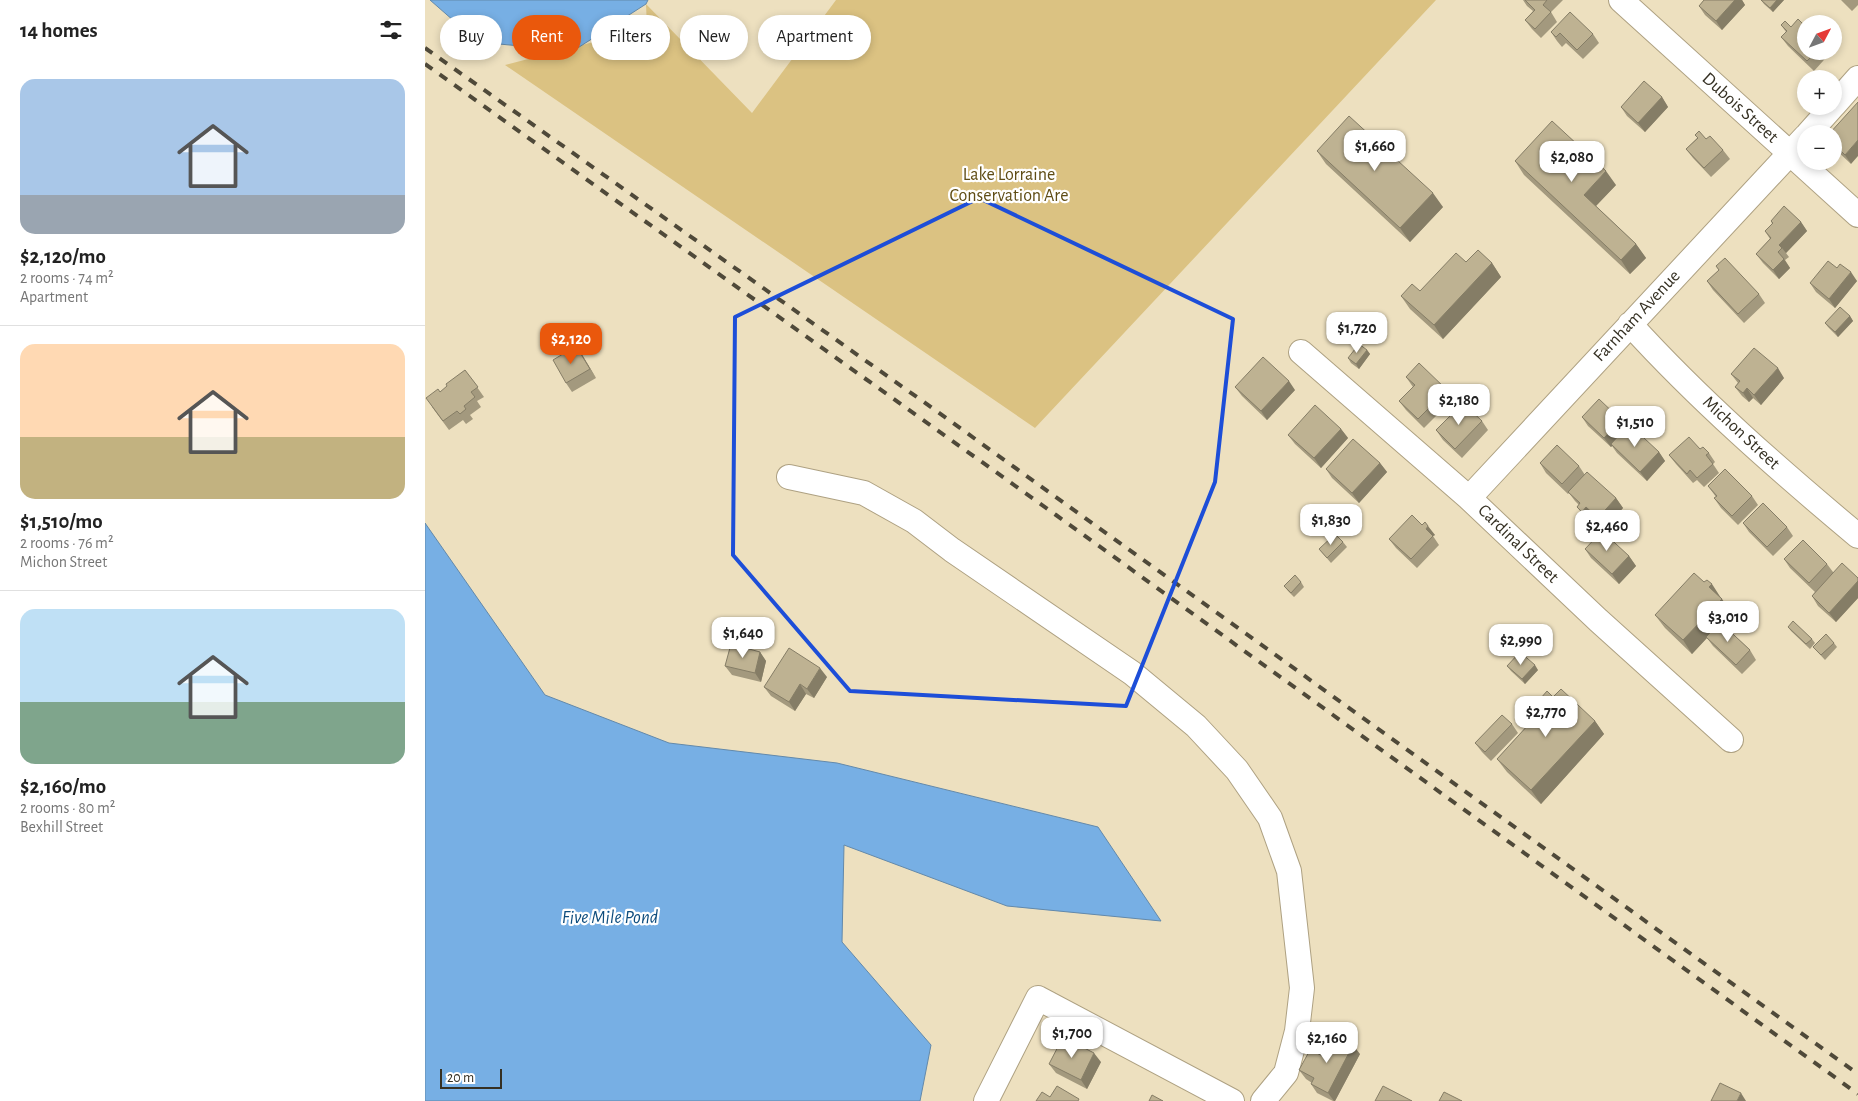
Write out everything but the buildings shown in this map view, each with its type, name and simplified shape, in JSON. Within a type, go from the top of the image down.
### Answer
[{"type":"street","name":"Dubois Street","points":[[1621,0],[1858,215]]},
{"type":"street","name":"Farnham Avenue","points":[[1842,96],[1858,78]]},
{"type":"street","name":"Farnham Avenue","points":[[1816,125],[1825,115]]},
{"type":"street","name":"Farnham Avenue","points":[[1469,498],[1797,146]]},
{"type":"street","name":"Michon Street","points":[[1630,324],[1678,375],[1806,493],[1858,536]]},
{"type":"street","name":"Cardinal Street","points":[[1301,352],[1469,498],[1598,620],[1731,740]]},
{"type":"street","points":[[789,477],[864,493],[914,521],[1132,673],[1197,726],[1237,770],[1270,818],[1289,871],[1302,988],[1297,1031],[1286,1073],[1263,1101]]},
{"type":"street","points":[[986,1101],[1039,998],[1232,1101]]},
{"type":"highlighted area","points":[[979,198],[1233,319],[1215,482],[1126,706],[850,691],[733,555],[735,317]]},
{"type":"green space","name":"Lake Lorraine Conservation Are","points":[[836,0],[1436,0],[1035,428],[505,65],[524,60],[581,60],[581,45],[591,43],[591,60],[670,60],[670,29],[680,39],[680,60],[700,60],[752,113],[791,60],[871,60],[871,15],[825,15]]},
{"type":"green space","name":"Lake Lorraine Conservation Are","points":[[646,4],[657,15],[646,15]]},
{"type":"water","points":[[430,0],[648,0],[646,4],[629,15],[591,15],[591,39],[581,46],[581,15],[512,15],[512,45],[502,44],[502,15],[447,15]]},
{"type":"water","name":"Five Mile Pond","points":[[425,523],[545,695],[669,743],[837,763],[1098,827],[1161,921],[1007,906],[844,845],[842,942],[931,1045],[920,1101],[425,1101]]},
{"type":"railway","points":[[425,48],[921,400],[1858,1074]]},
{"type":"railway","points":[[425,64],[1056,515],[1858,1094]]}]
